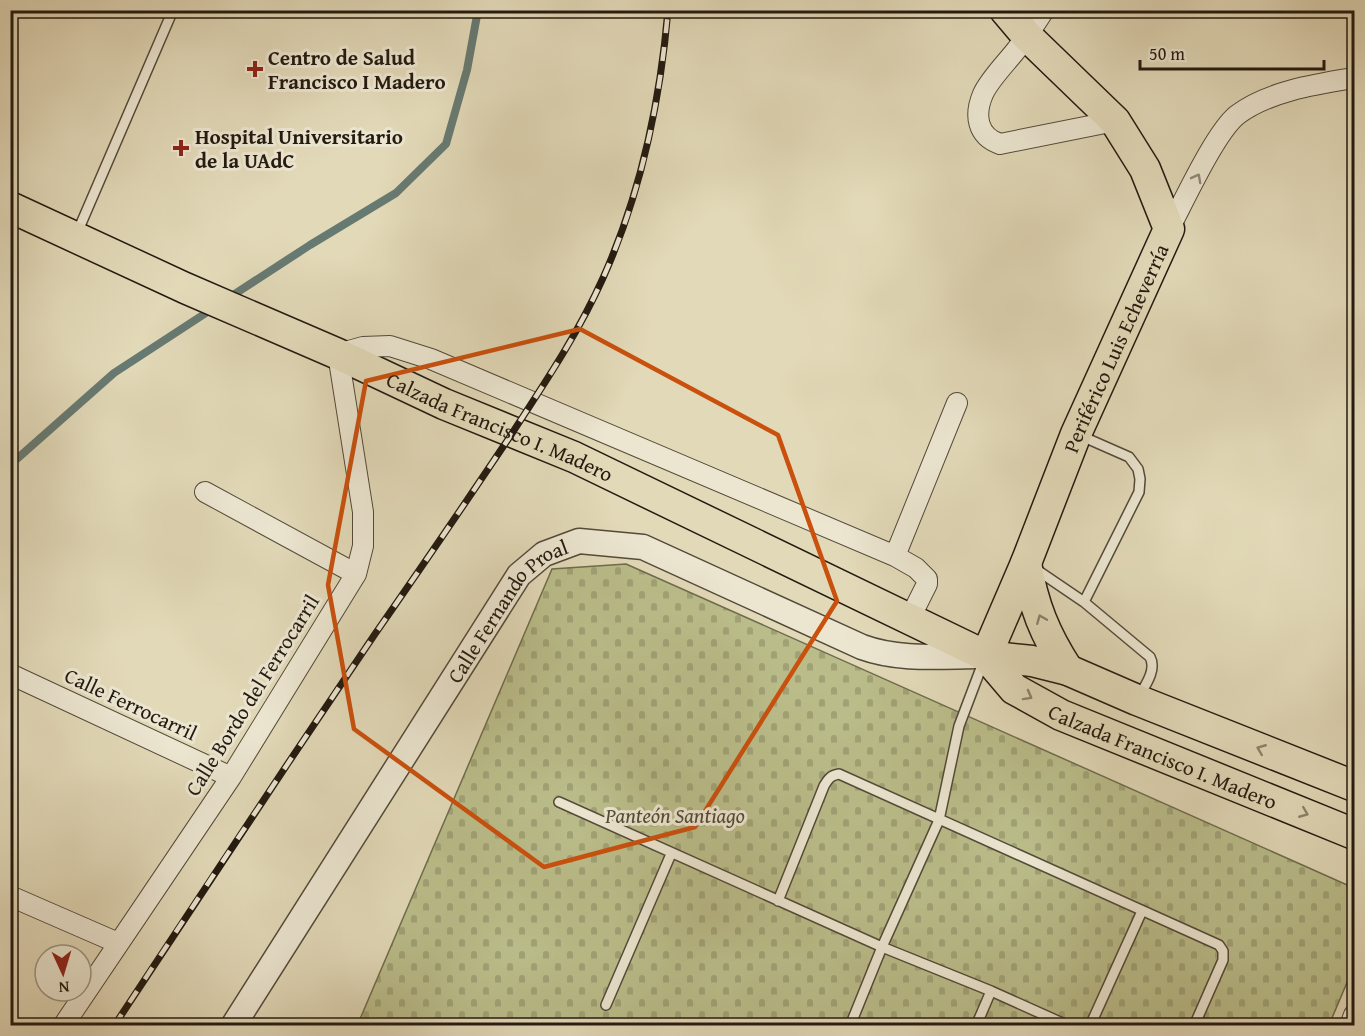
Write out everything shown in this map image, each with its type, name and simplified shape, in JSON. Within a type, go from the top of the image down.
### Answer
[{"type":"main road","name":"Periférico Luis Echeverría","points":[[986,656],[1026,563],[1076,434],[1169,229],[1145,169],[1115,121],[1027,36],[1005,10]]},
{"type":"main road","name":"Calzada Francisco I. Madero","points":[[10,207],[184,288],[338,354],[444,404],[574,457],[986,656],[1032,661],[1068,670],[1137,700],[1354,786]]},
{"type":"main road","points":[[1026,563],[1031,591],[1040,619],[1068,670]]},
{"type":"main road","name":"Calzada Francisco I. Madero","points":[[986,656],[1014,689],[1061,715],[1354,834]]},
{"type":"street","points":[[1044,10],[983,93],[978,113],[983,134],[991,141],[1000,144],[1115,121]]},
{"type":"street","points":[[1169,229],[1217,140],[1236,116],[1270,98],[1307,86],[1354,78]]},
{"type":"street","points":[[338,354],[363,347],[390,346],[431,359],[895,556],[916,568],[927,579],[927,584],[909,620]]},
{"type":"street","name":"Calle Bordo del Ferrocarril","points":[[63,1026],[231,777],[356,574],[363,546],[363,512],[338,354]]},
{"type":"street","points":[[895,556],[957,404]]},
{"type":"street","points":[[205,492],[356,574]]},
{"type":"street","name":"Calle Fernando Proal","points":[[233,1026],[519,575],[544,554],[579,541],[643,548],[882,654],[902,657],[986,656]]},
{"type":"street","name":"Calle Ferrocarril","points":[[10,674],[231,777]]},
{"type":"street","points":[[10,896],[118,944]]},
{"type":"street","points":[[1350,1026],[1354,1015]]},
{"type":"lane","points":[[75,238],[174,10]]},
{"type":"lane","points":[[1076,434],[1129,457],[1138,469],[1140,479],[1139,492],[1084,602]]},
{"type":"lane","points":[[1026,563],[1084,602],[1150,657],[1153,669],[1137,700]]},
{"type":"lane","points":[[853,1024],[882,947],[939,820],[959,726],[986,656]]},
{"type":"lane","points":[[778,900],[824,786],[834,775],[839,774],[1219,945],[1223,951],[1223,960],[1194,1026]]},
{"type":"lane","points":[[559,802],[882,947],[992,991],[1069,1026]]},
{"type":"lane","points":[[606,1005],[671,854]]},
{"type":"lane","points":[[1090,1026],[1142,911]]},
{"type":"lane","points":[[976,1026],[992,991]]},
{"type":"highlighted area","points":[[580,329],[778,435],[837,601],[695,827],[544,867],[354,729],[328,585],[366,381]]},
{"type":"green space","name":"Panteón Santiago","points":[[626,564],[1354,888],[1354,966],[1329,1025],[357,1026],[552,569]]},
{"type":"waterway","points":[[227,299],[396,193],[446,144],[467,70],[478,10]]},
{"type":"waterway","points":[[10,465],[114,373],[212,309]]},
{"type":"railway","points":[[114,1026],[309,732],[511,435],[583,319],[616,246],[638,180],[654,113],[668,10]]},
{"type":"place","name":"Centro de Salud Francisco I Madero","points":[[255,69]]},
{"type":"place","name":"Hospital Universitario de la UAdC","points":[[181,148]]}]
